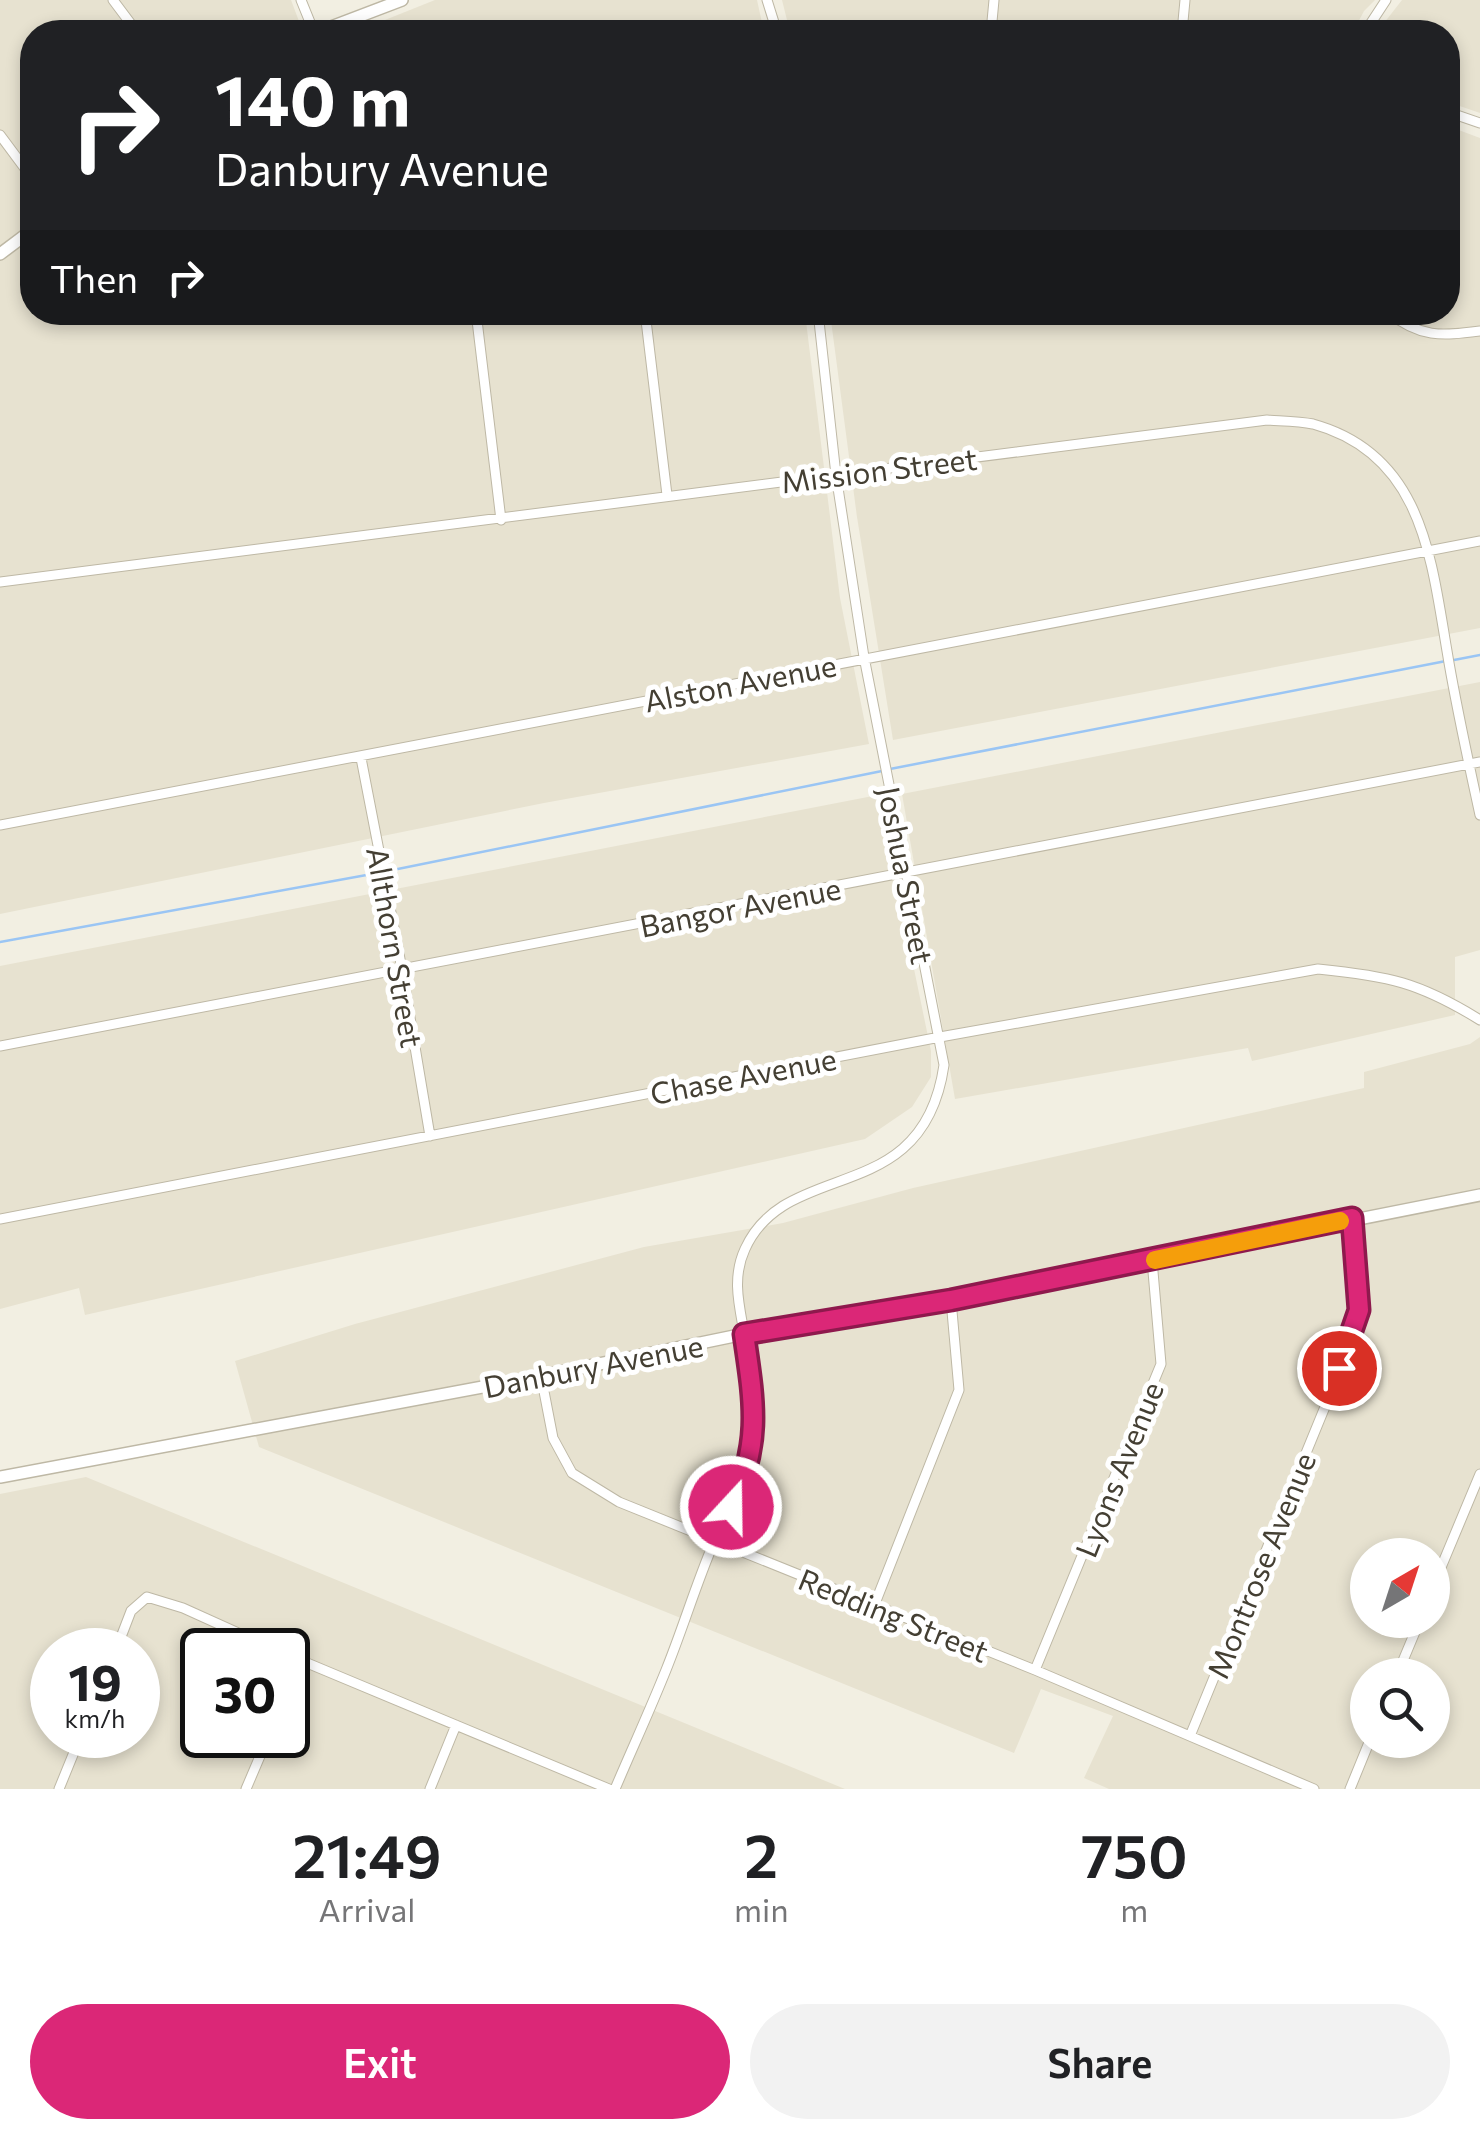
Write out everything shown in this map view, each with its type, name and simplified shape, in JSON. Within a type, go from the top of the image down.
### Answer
[{"type":"street","points":[[348,20],[402,0]]},
{"type":"street","points":[[0,136],[20,162]]},
{"type":"street","points":[[478,325],[501,520]]},
{"type":"street","points":[[646,325],[667,495]]},
{"type":"street","name":"Joshua Street","points":[[612,1789],[666,1670],[714,1542],[748,1473],[754,1408],[738,1304],[738,1269],[754,1232],[787,1202],[872,1171],[918,1134],[932,1115],[944,1065],[864,657],[836,476],[819,325]]},
{"type":"street","points":[[1404,325],[1441,336],[1480,332]]},
{"type":"street","name":"Mission Street","points":[[0,582],[1267,420],[1311,424],[1348,438],[1380,462],[1410,498],[1430,551],[1480,815]]},
{"type":"street","name":"Alston Avenue","points":[[0,826],[1480,540]]},
{"type":"street","name":"Allthorn Street","points":[[361,758],[430,1136]]},
{"type":"street","name":"Bangor Avenue","points":[[0,1046],[1480,762]]},
{"type":"street","name":"Chase Avenue","points":[[0,1219],[1318,969],[1379,975],[1417,986],[1436,992],[1480,1020]]},
{"type":"street","name":"Danbury Avenue","points":[[0,1478],[744,1334],[951,1300],[1480,1195]]},
{"type":"street","name":"Montrose Avenue","points":[[1190,1736],[1329,1397],[1359,1310],[1352,1218]]},
{"type":"street","name":"Lyons Avenue","points":[[1035,1670],[1161,1364],[1152,1260]]},
{"type":"street","points":[[874,1606],[960,1390],[951,1300]]},
{"type":"street","name":"Redding Street","points":[[542,1376],[552,1438],[572,1474],[619,1502],[1035,1670],[1314,1789]]},
{"type":"street","points":[[1450,1546],[1480,1474]]},
{"type":"street","points":[[125,1628],[132,1611],[148,1597],[227,1628]]},
{"type":"street","points":[[310,1665],[612,1789]]},
{"type":"street","points":[[430,1789],[456,1726]]},
{"type":"street","points":[[59,1789],[72,1758]]},
{"type":"street","points":[[246,1789],[259,1758]]},
{"type":"street","points":[[1350,1789],[1363,1758]]},
{"type":"shaded area","points":[[0,0],[291,0],[298,20],[20,20],[20,325],[806,325],[840,598],[869,744],[544,803],[0,914]]},
{"type":"shaded area","points":[[435,0],[757,0],[761,20],[385,20]]},
{"type":"shaded area","points":[[782,0],[1375,0],[1359,20],[787,20]]},
{"type":"shaded area","points":[[1402,0],[1480,0],[1480,113],[1460,106],[1460,20],[1386,20]]},
{"type":"shaded area","points":[[1460,130],[1480,138],[1480,628],[893,740],[832,325],[1460,325]]},
{"type":"shaded area","points":[[1480,682],[1480,950],[1455,957],[1455,1015],[1252,1061],[1248,1048],[955,1099],[902,794]]},
{"type":"shaded area","points":[[878,795],[931,1051],[931,1077],[912,1107],[865,1139],[85,1315],[79,1288],[0,1309],[0,966]]},
{"type":"shaded area","points":[[1480,1037],[1480,1789],[1109,1789],[1084,1778],[1113,1716],[1041,1689],[1014,1753],[259,1447],[235,1361],[355,1324],[644,1247],[783,1223],[913,1188],[1364,1088],[1364,1072],[1470,1044]]},
{"type":"shaded area","points":[[86,1477],[845,1789],[0,1789],[0,1494]]},
{"type":"waterway","points":[[1454,660],[1480,655]]},
{"type":"waterway","points":[[890,769],[1446,661]]},
{"type":"waterway","points":[[0,942],[383,872],[882,771]]},
{"type":"slow traffic","points":[[1155,1260],[1340,1221]]},
{"type":"route","points":[[731,1507],[748,1473],[754,1408],[744,1334],[951,1300],[1352,1218],[1359,1310],[1339,1368]]}]
